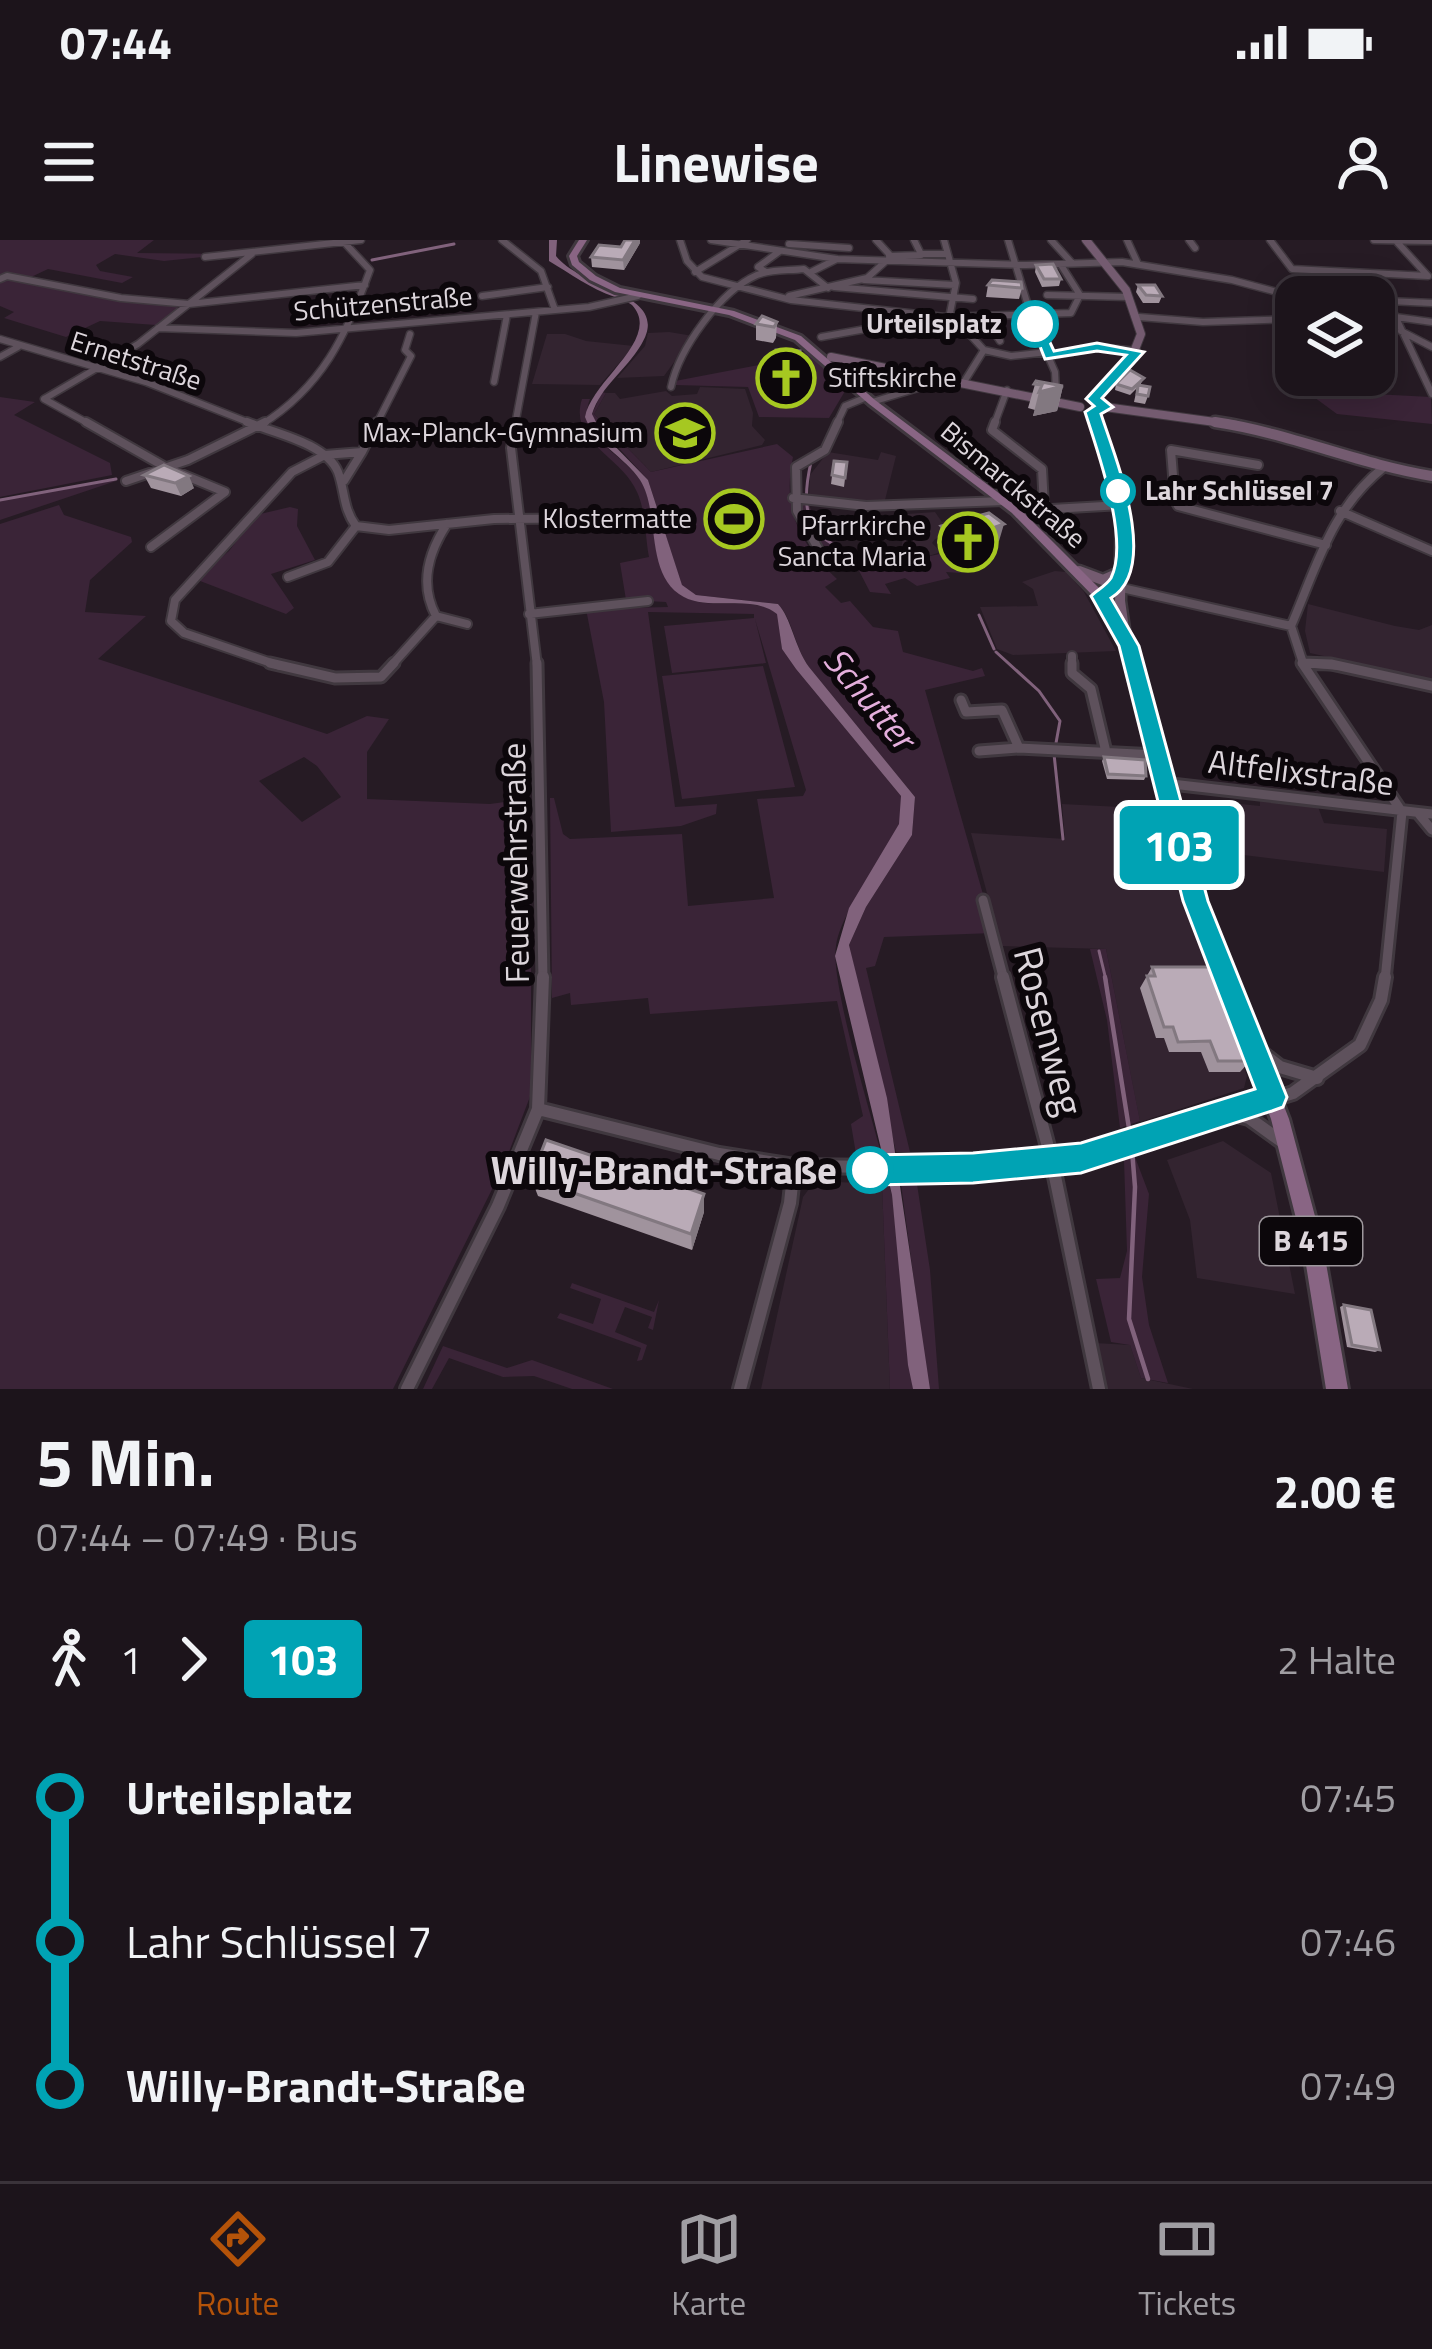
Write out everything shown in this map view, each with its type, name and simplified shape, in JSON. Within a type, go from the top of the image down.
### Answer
[{"type":"main road","points":[[583,240],[575,263],[600,282]]},
{"type":"main road","name":"B 415","points":[[600,282],[628,294],[720,309],[784,330],[838,362]]},
{"type":"main road","name":"B 415","points":[[600,282],[628,294]]},
{"type":"main road","name":"Bismarckstraße","points":[[838,362],[869,399],[1004,501],[1079,571],[1125,636]]},
{"type":"main road","name":"B 415","points":[[1125,636],[1196,901],[1288,1148],[1312,1246],[1337,1389]]},
{"type":"street","points":[[206,257],[361,240]]},
{"type":"street","points":[[502,240],[534,264],[548,287],[554,310]]},
{"type":"street","points":[[711,240],[853,260],[921,254],[1011,264],[1137,262],[1275,291]]},
{"type":"street","points":[[695,272],[748,240]]},
{"type":"street","points":[[876,240],[888,257],[908,262],[946,258]]},
{"type":"street","points":[[914,240],[921,254]]},
{"type":"street","points":[[944,240],[955,286],[950,313],[984,350],[1011,356],[1097,347],[1137,352]]},
{"type":"street","points":[[1008,240],[1021,264],[1030,314],[1059,387],[1046,398]]},
{"type":"street","points":[[1051,240],[1069,260]]},
{"type":"street","points":[[1086,240],[1139,317],[1137,352],[1087,404]]},
{"type":"street","points":[[1127,240],[1137,262]]},
{"type":"street","points":[[1190,240],[1195,248]]},
{"type":"street","points":[[1270,240],[1292,269],[1428,276],[1396,241]]},
{"type":"street","points":[[1374,240],[1432,241]]},
{"type":"street","points":[[129,479],[167,468],[258,427],[318,385],[350,327],[370,266],[343,241]]},
{"type":"street","points":[[681,244],[695,272],[784,298],[956,317],[1071,314],[1080,295]]},
{"type":"street","points":[[766,272],[758,268],[789,251],[847,244],[853,260]]},
{"type":"street","points":[[763,263],[789,251]]},
{"type":"street","points":[[152,547],[225,492],[167,468],[44,399],[158,328],[252,254]]},
{"type":"street","points":[[784,298],[858,280],[878,272],[888,257]]},
{"type":"street","points":[[809,273],[837,259]]},
{"type":"street","points":[[908,262],[914,283],[910,313]]},
{"type":"street","points":[[1060,265],[1080,295]]},
{"type":"street","points":[[671,387],[673,370],[720,309],[739,288],[766,272],[804,269],[831,287],[973,299]]},
{"type":"street","points":[[0,279],[7,276],[121,298],[189,304],[365,285]]},
{"type":"street","points":[[858,280],[955,286]]},
{"type":"street","points":[[1013,286],[1025,286]]},
{"type":"street","points":[[482,296],[548,287]]},
{"type":"street","points":[[973,299],[979,290]]},
{"type":"street","name":"Schützenstraße","points":[[158,328],[278,334],[554,310],[610,303],[628,294]]},
{"type":"street","name":"Schützenstraße","points":[[610,303],[628,294]]},
{"type":"street","points":[[1047,295],[1128,297]]},
{"type":"street","points":[[973,299],[1000,341]]},
{"type":"street","points":[[360,301],[392,301]]},
{"type":"street","points":[[1395,301],[1432,303]]},
{"type":"street","name":"Feuerwehrstraße","points":[[407,1389],[498,1206],[538,1109],[545,939],[541,699],[516,518],[512,420],[536,312]]},
{"type":"street","points":[[494,382],[507,315]]},
{"type":"street","points":[[1139,317],[1275,319]]},
{"type":"street","points":[[1395,317],[1432,322]]},
{"type":"street","points":[[1395,320],[1432,394]]},
{"type":"street","points":[[821,337],[877,327]]},
{"type":"street","points":[[1401,331],[1432,347]]},
{"type":"street","points":[[344,481],[411,356],[406,350],[410,334]]},
{"type":"street","name":"Ernetstraße","points":[[0,339],[100,368],[326,454]]},
{"type":"street","points":[[0,357],[18,347]]},
{"type":"street","points":[[964,382],[984,350]]},
{"type":"street","points":[[838,362],[868,362],[1046,398],[1268,430],[1384,467],[1432,476]]},
{"type":"street","points":[[819,550],[807,536],[796,498],[796,467],[825,450],[845,406],[928,385],[937,376]]},
{"type":"street","points":[[1007,391],[992,430],[1042,469],[1044,506]]},
{"type":"street","points":[[1087,404],[1122,505],[1125,636]]},
{"type":"street","points":[[1258,465],[1172,450],[1177,504],[1326,545]]},
{"type":"street","points":[[362,452],[326,454],[275,488],[221,555],[187,582],[172,605],[172,621],[184,633],[333,680],[381,677],[436,616]]},
{"type":"street","points":[[326,454],[344,481],[346,514],[356,526],[433,531],[448,524],[516,518],[619,518]]},
{"type":"street","points":[[538,1109],[738,1158],[794,1166],[922,1170],[1052,1162],[1119,1148],[1229,1113],[1317,1078],[1360,1045],[1381,1000],[1391,948],[1402,812],[1302,662],[1292,626],[1340,511],[1355,490],[1384,467]]},
{"type":"street","points":[[796,498],[866,506],[1004,501]]},
{"type":"street","points":[[1016,511],[1122,505]]},
{"type":"street","points":[[1340,511],[1432,551]]},
{"type":"street","points":[[288,577],[328,562],[356,526]]},
{"type":"street","points":[[433,531],[426,599],[436,616],[466,624]]},
{"type":"street","points":[[1079,571],[1103,580],[1123,572]]},
{"type":"street","points":[[1100,596],[1116,587],[1123,572]]},
{"type":"street","points":[[1100,596],[1122,588],[1292,626]]},
{"type":"street","points":[[529,614],[648,601]]},
{"type":"street","points":[[1072,656],[1072,673],[1091,689],[1106,752]]},
{"type":"street","points":[[1302,662],[1432,686]]},
{"type":"street","points":[[996,695],[1018,748]]},
{"type":"street","points":[[961,700],[966,712],[1016,706]]},
{"type":"street","points":[[979,752],[1049,748],[1156,755]]},
{"type":"street","name":"Altfelixstraße","points":[[1163,783],[1432,814]]},
{"type":"street","points":[[1418,813],[1432,830]]},
{"type":"street","name":"Rosenweg","points":[[983,900],[1052,1162],[1099,1389]]},
{"type":"street","points":[[1254,1047],[1280,1067],[1317,1078]]},
{"type":"street","points":[[1229,1113],[1249,1118],[1288,1148]]},
{"type":"street","points":[[740,1389],[790,1204],[794,1166]]},
{"type":"shaded area","points":[[0,240],[154,240],[137,253],[231,254],[164,261],[115,254],[96,265],[100,271],[133,277],[122,283],[48,269],[29,278],[0,275]]},
{"type":"shaded area","points":[[549,240],[557,240],[556,256],[569,268],[636,303],[645,314],[648,328],[641,345],[601,395],[592,414],[601,432],[648,480],[682,585],[696,595],[778,604],[809,667],[915,797],[912,835],[866,907],[849,945],[887,1098],[930,1389],[913,1389],[892,1195],[835,956],[849,908],[899,824],[901,796],[782,649],[777,614],[754,604],[690,600],[668,583],[640,480],[585,417],[632,345],[639,318],[631,304],[549,261]]},
{"type":"shaded area","points":[[8,278],[180,306],[156,325],[100,321],[66,337],[4,318],[14,312],[0,306],[0,282]]},
{"type":"shaded area","points":[[648,333],[693,336],[664,376],[617,378],[645,346]]},
{"type":"shaded area","points":[[547,334],[634,346],[600,385],[532,384]]},
{"type":"shaded area","points":[[809,351],[848,386],[829,418],[759,417],[748,387],[675,385],[675,381],[769,363],[775,368],[775,386],[789,390],[798,386],[797,354]]},
{"type":"shaded area","name":"Max-Planck-Gymnasium","points":[[700,387],[745,389],[752,426],[765,440],[762,445],[651,472],[594,414],[606,393],[620,399],[666,391],[672,396],[697,394]]},
{"type":"shaded area","points":[[602,392],[606,393],[594,414],[651,472],[777,444],[793,457],[790,493],[803,538],[837,579],[825,587],[841,603],[850,601],[873,627],[898,631],[903,652],[973,671],[982,668],[985,676],[925,690],[994,933],[884,937],[875,966],[866,968],[910,1152],[896,1152],[849,945],[866,907],[912,835],[915,797],[809,667],[778,604],[696,595],[682,586],[648,480],[594,421],[592,414]]},
{"type":"shaded area","points":[[1312,396],[1431,397],[1432,424],[1337,414]]},
{"type":"shaded area","points":[[0,397],[35,402],[14,415],[110,463],[112,475],[0,497]]},
{"type":"shaded area","points":[[582,399],[590,399],[587,412],[594,434],[640,480],[668,582],[690,599],[754,605],[778,614],[782,649],[901,796],[895,835],[851,908],[836,946],[845,1016],[881,1153],[856,1154],[851,1124],[863,1116],[837,1001],[650,1014],[648,998],[571,1005],[570,993],[552,998],[550,798],[554,798],[563,834],[570,839],[682,834],[688,906],[774,898],[757,799],[803,796],[806,790],[755,619],[766,663],[672,673],[664,626],[754,618],[754,614],[648,612],[675,807],[717,804],[716,814],[681,826],[611,832],[604,702],[586,609],[668,607],[666,602],[626,600],[620,563],[649,557],[642,508],[630,480],[583,427]]},
{"type":"shaded area","points":[[828,452],[878,460],[881,452],[896,456],[884,504],[809,497],[810,475]]},
{"type":"shaded area","points":[[119,480],[0,520],[0,500]]},
{"type":"shaded area","points":[[808,501],[818,533],[855,554],[902,562],[909,556],[913,561],[942,554],[970,559],[976,555],[986,564],[960,573],[946,572],[950,578],[917,586],[905,578],[885,584],[891,594],[870,592],[855,563],[812,539],[796,502]]},
{"type":"shaded area","points":[[59,505],[64,515],[131,537],[132,542],[90,580],[85,612],[146,616],[98,659],[327,734],[367,716],[389,719],[367,752],[367,799],[490,804],[526,799],[531,807],[518,818],[517,828],[531,825],[531,1094],[504,1165],[393,1389],[0,1389],[0,524]],"holes":[[[304,757],[341,797],[302,822],[259,781]]]},
{"type":"shaded area","points":[[298,509],[297,526],[315,560],[271,574],[294,608],[286,614],[195,579],[229,551],[256,515]]},
{"type":"shaded area","points":[[935,512],[942,522],[953,518],[967,530],[935,539],[932,543],[941,552],[913,561],[901,550],[907,514]]},
{"type":"shaded area","points":[[1066,572],[1084,592],[1116,651],[1013,655],[997,649],[980,607],[1038,606],[1033,589],[1022,582]]},
{"type":"shaded area","points":[[1308,604],[1395,626],[1419,630],[1432,625],[1432,680],[1310,653],[1305,631]]},
{"type":"shaded area","points":[[763,666],[795,787],[682,799],[662,676]]},
{"type":"shaded area","points":[[1260,800],[1318,807],[1324,823],[1387,829],[1384,872],[1203,850],[1197,826],[1188,824],[1186,815],[1218,818],[1216,807],[1221,802],[1260,806]]},
{"type":"shaded area","points":[[1062,804],[1159,809],[1178,885],[1247,1076],[1244,1088],[1140,1122],[1106,949],[1001,946],[971,833],[1065,839]]},
{"type":"shaded area","points":[[1090,949],[1106,949],[1140,1121],[1120,1128],[1107,1020]]},
{"type":"shaded area","points":[[1223,1141],[1271,1173],[1295,1294],[1197,1278],[1190,1220],[1167,1160]]},
{"type":"shaded area","points":[[1135,1157],[1149,1194],[1142,1277],[1149,1325],[1168,1383],[1141,1378],[1130,1345],[1111,1342],[1096,1279],[1120,1278],[1127,1251],[1124,1160]]},
{"type":"shaded area","points":[[815,1181],[882,1184],[890,1389],[761,1389],[803,1197]]},
{"type":"shaded area","points":[[882,1184],[889,1185],[892,1195],[913,1389],[890,1389]]},
{"type":"shaded area","points":[[901,1184],[917,1184],[930,1270],[939,1389],[928,1385]]},
{"type":"shaded area","points":[[572,1283],[654,1312],[659,1300],[653,1330],[648,1328],[652,1317],[625,1307],[615,1332],[647,1345],[642,1360],[637,1361],[641,1348],[557,1318],[560,1313],[593,1324],[601,1299],[570,1288]]},
{"type":"shaded area","points":[[1094,1343],[1130,1345],[1141,1378],[1193,1389],[1103,1389]]},
{"type":"shaded area","points":[[443,1346],[507,1368],[532,1360],[613,1389],[572,1389],[534,1376],[503,1377],[449,1358],[432,1389],[423,1389]]},
{"type":"building","points":[[625,240],[635,240],[623,260],[591,257],[599,245],[621,247]]},
{"type":"building","points":[[1053,264],[1061,279],[1044,279],[1036,265]]},
{"type":"building","points":[[992,280],[1021,282],[1022,288],[988,285]]},
{"type":"building","points":[[1138,285],[1155,285],[1162,296],[1146,295]]},
{"type":"building","points":[[762,316],[777,322],[774,327],[756,324]]},
{"type":"building","points":[[776,350],[800,351],[801,369],[774,368]]},
{"type":"building","points":[[1130,370],[1144,378],[1132,389],[1116,384]]},
{"type":"building","points":[[1034,384],[1063,386],[1039,392],[1042,385]]},
{"type":"building","points":[[1138,385],[1150,387],[1148,396],[1137,394]]},
{"type":"building","points":[[834,461],[847,462],[845,478],[832,475]]},
{"type":"building","points":[[164,465],[189,476],[175,483],[144,475]]},
{"type":"building","points":[[989,513],[1004,524],[981,532],[980,541],[952,538],[941,526]]},
{"type":"building","points":[[1104,757],[1145,760],[1146,776],[1108,774]]},
{"type":"building","points":[[1152,967],[1213,967],[1250,1061],[1218,1061],[1210,1041],[1178,1042],[1173,1027],[1164,1027],[1147,976],[1155,976]]},
{"type":"building","points":[[546,1140],[704,1194],[691,1234],[531,1178]]},
{"type":"building","points":[[1344,1305],[1371,1310],[1380,1350],[1352,1345]]},
{"type":"waterway","points":[[372,260],[454,244]]},
{"type":"waterway","points":[[811,462],[807,503],[817,531],[841,548],[880,561]]},
{"type":"waterway","points":[[0,500],[116,479]]},
{"type":"waterway","points":[[979,615],[994,649]]},
{"type":"waterway","points":[[996,652],[1039,691],[1060,721],[1054,754],[1063,839]]},
{"type":"waterway","points":[[1099,951],[1106,980]]},
{"type":"waterway","points":[[1105,977],[1131,1141]]},
{"type":"waterway","points":[[1132,1150],[1135,1187],[1129,1319],[1148,1379]]},
{"type":"bus line","name":"103","points":[[870,1170],[973,1168],[1081,1158],[1272,1097],[1196,901],[1129,646],[1100,596],[1116,587],[1123,572],[1122,505],[1093,412],[1106,407],[1094,399],[1137,352],[1097,347],[1050,356],[1035,324]]},
{"type":"place","name":"Urteilsplatz","points":[[1035,324]]},
{"type":"place","name":"Stiftskirche","points":[[786,378]]},
{"type":"place","name":"Max-Planck-Gymnasium","points":[[685,433]]},
{"type":"place","name":"Lahr Schlüssel 7","points":[[1118,491]]},
{"type":"place","name":"Klostermatte","points":[[734,519]]},
{"type":"place","name":"Pfarrkirche Sancta Maria","points":[[968,542]]},
{"type":"place","name":"Willy-Brandt-Straße","points":[[870,1170]]},
{"type":"water label","name":"Schutter","points":[[870,698]]}]
